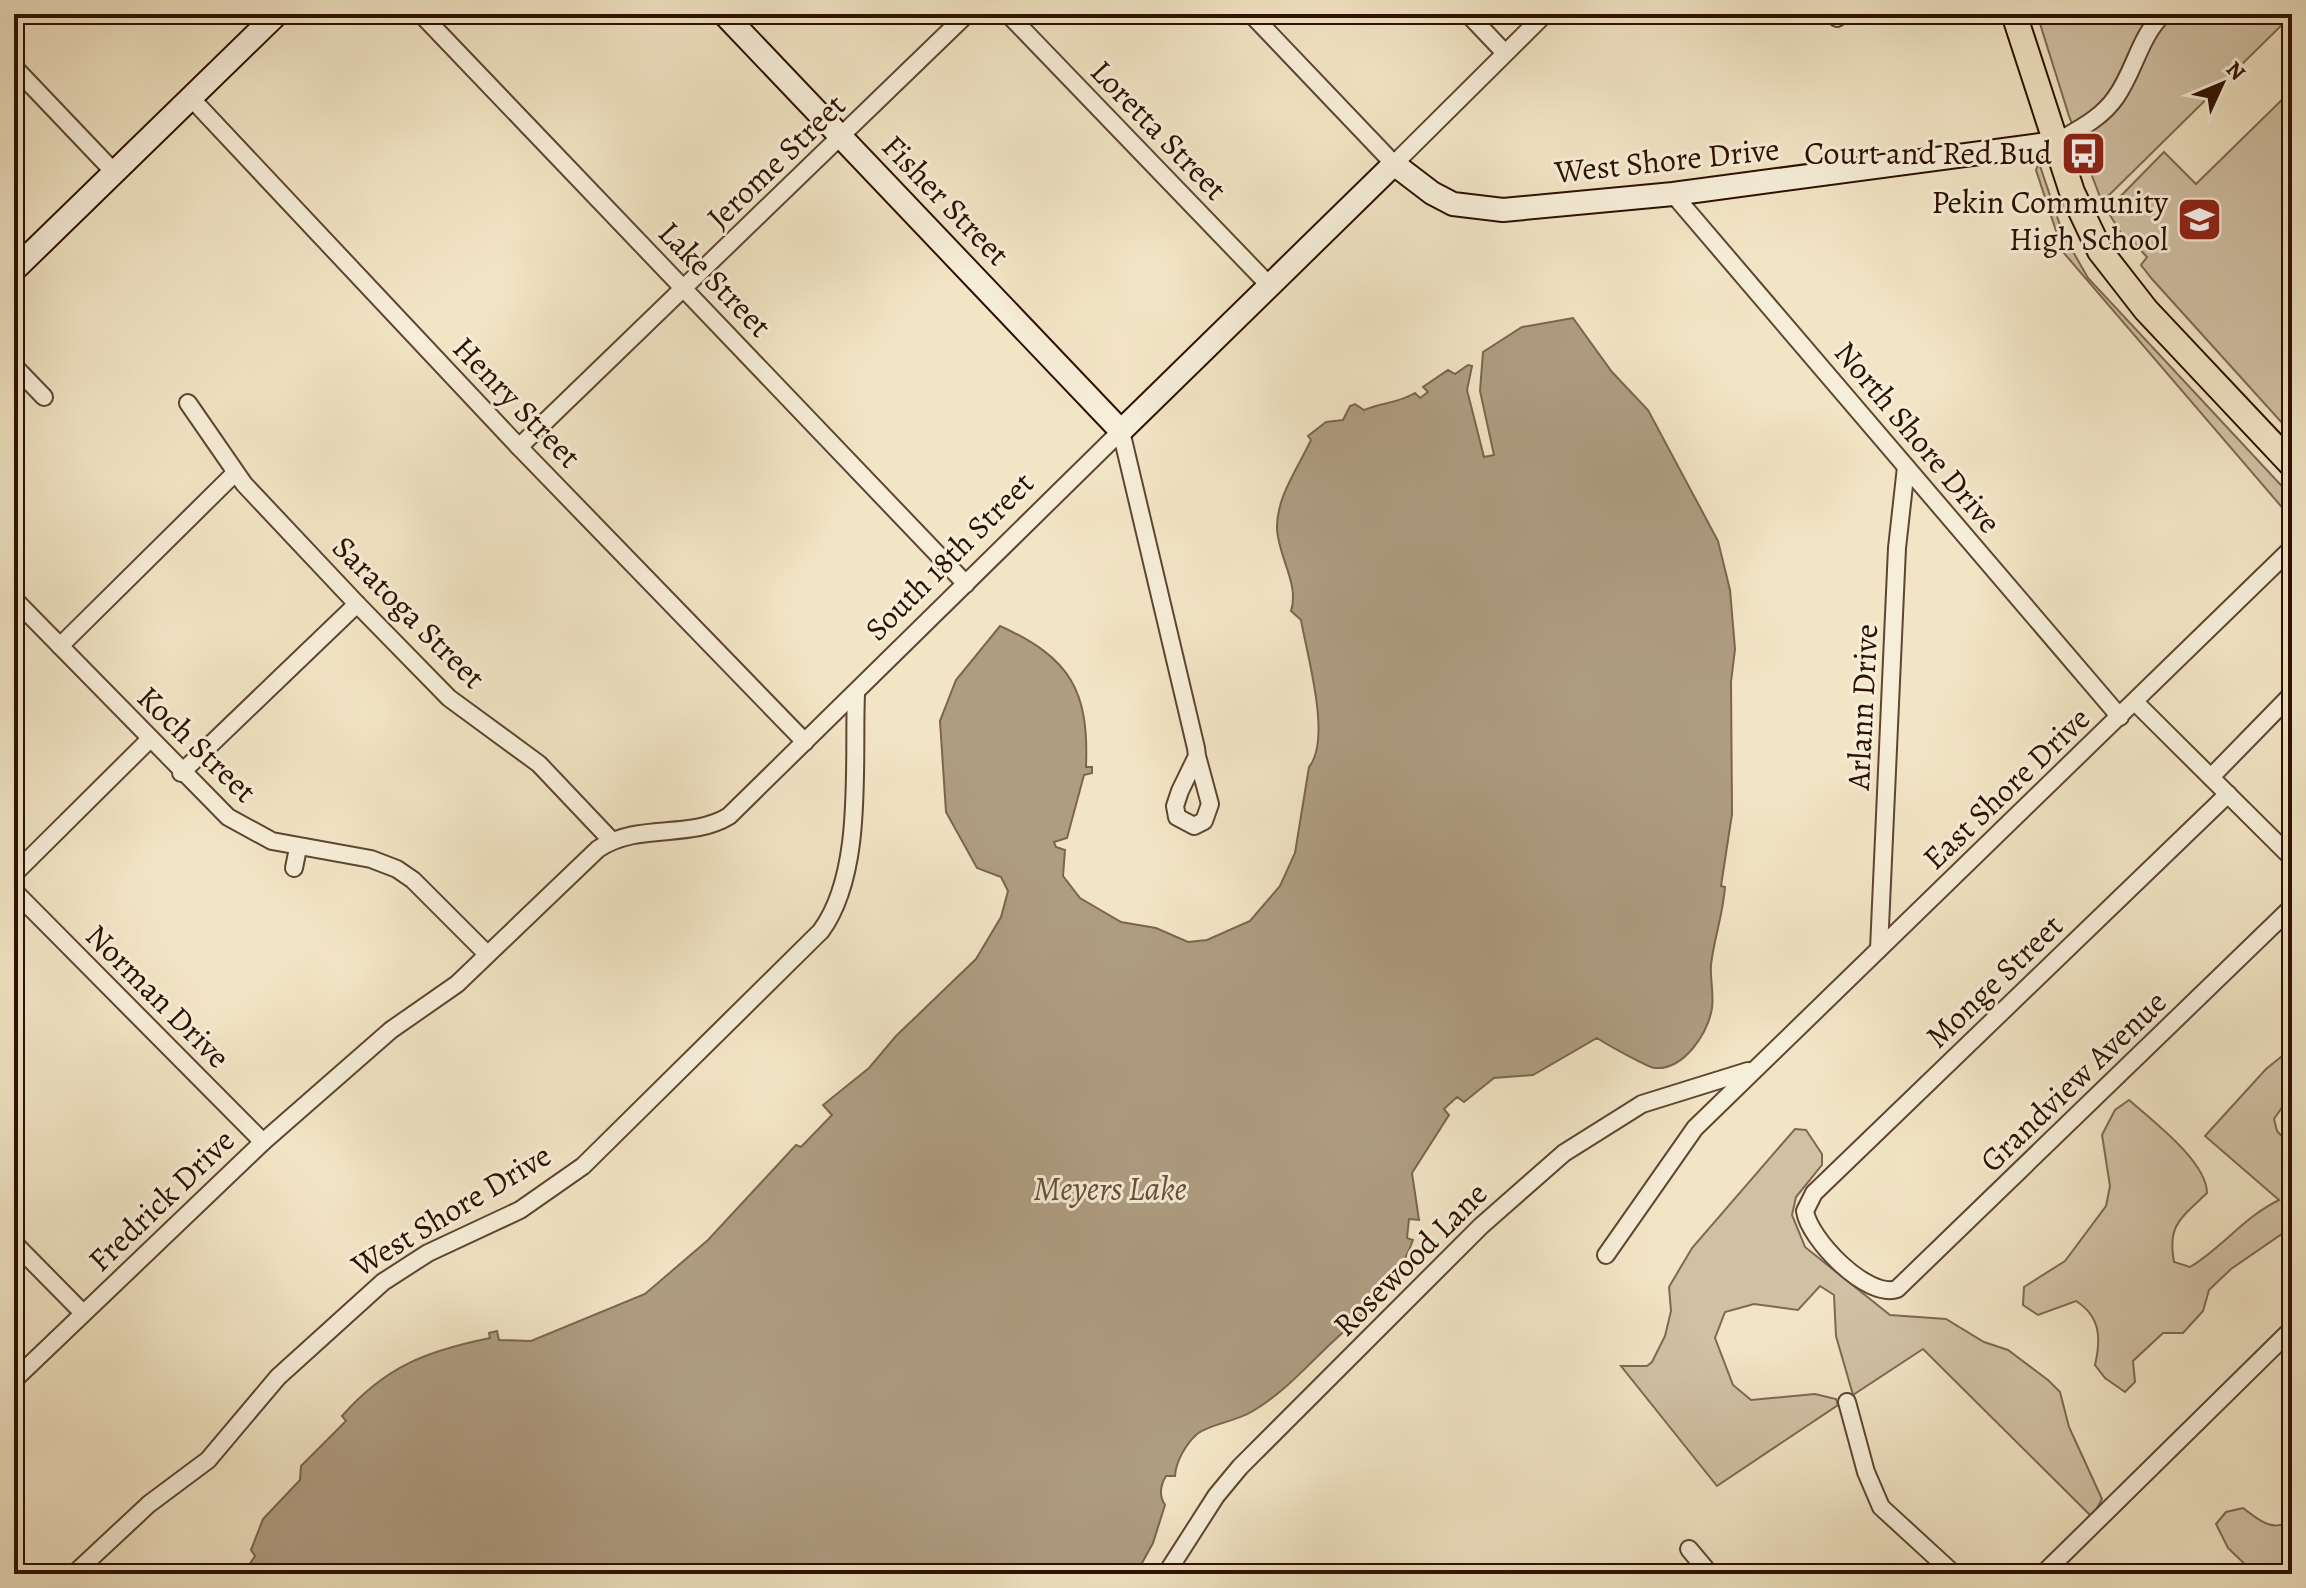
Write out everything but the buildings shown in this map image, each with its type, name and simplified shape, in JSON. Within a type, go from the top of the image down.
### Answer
[{"type":"main road","points":[[2014,14],[2055,143],[2085,224],[2108,263],[2146,310],[2292,465]]},
{"type":"street","points":[[14,270],[277,14]]},
{"type":"street","name":"Lake Street","points":[[421,14],[966,584]]},
{"type":"street","name":"Fisher Street","points":[[724,14],[1121,431]]},
{"type":"street","name":"Jerome Street","points":[[519,447],[967,14]]},
{"type":"street","name":"Loretta Street","points":[[1008,14],[1269,285]]},
{"type":"street","points":[[1251,14],[1394,164]]},
{"type":"street","points":[[1468,14],[1505,53]]},
{"type":"street","name":"South 18th Street","points":[[350,1064],[442,996],[611,840],[630,833],[719,822],[856,694],[1545,14]]},
{"type":"street","points":[[2055,143],[2087,125],[2115,98],[2149,29],[2163,14]]},
{"type":"street","points":[[14,67],[114,172]]},
{"type":"street","name":"Henry Street","points":[[191,98],[519,447],[805,742]]},
{"type":"street","name":"West Shore Drive","points":[[1394,164],[1432,193],[1453,204],[1479,210],[1673,194],[2055,143]]},
{"type":"street","name":"North Shore Drive","points":[[1673,194],[2120,717]]},
{"type":"street","points":[[14,366],[44,397]]},
{"type":"street","name":"Saratoga Street","points":[[188,403],[235,473],[357,604],[449,698],[539,764],[611,840]]},
{"type":"street","points":[[1121,431],[1197,756]]},
{"type":"street","name":"Arlann Drive","points":[[1879,949],[1897,548],[1906,467]]},
{"type":"street","points":[[60,646],[235,473]]},
{"type":"street","name":"East Shore Drive","points":[[1606,1255],[1695,1128],[2292,548]]},
{"type":"street","name":"Koch Street","points":[[14,599],[181,773],[247,830],[298,848],[371,859],[397,869],[413,880],[487,954]]},
{"type":"street","points":[[181,773],[357,604]]},
{"type":"street","name":"West Shore Drive","points":[[74,1574],[149,1504],[208,1460],[278,1377],[383,1282],[428,1253],[520,1210],[583,1166],[821,931],[838,904],[849,864],[856,694]]},
{"type":"street","points":[[2211,777],[2292,694]]},
{"type":"street","points":[[2135,702],[2292,858]]},
{"type":"street","points":[[14,874],[149,740]]},
{"type":"street","name":"Monge Street","points":[[1890,1291],[1869,1287],[1855,1277],[1815,1234],[1805,1211],[1814,1193],[2228,794]]},
{"type":"street","points":[[294,868],[298,848]]},
{"type":"street","name":"Norman Drive","points":[[14,891],[263,1142]]},
{"type":"street","name":"Grandview Avenue","points":[[1890,1291],[1909,1280],[2292,907]]},
{"type":"street","name":"Fredrick Drive","points":[[14,1380],[263,1142],[350,1064]]},
{"type":"street","name":"Rosewood Lane","points":[[1166,1574],[1216,1496],[1240,1467],[1533,1177],[1591,1133],[1642,1104],[1733,1078],[1757,1067]]},
{"type":"street","points":[[14,1243],[83,1313]]},
{"type":"street","points":[[2043,1574],[2292,1329]]},
{"type":"street","points":[[1847,1402],[1866,1472],[1881,1507],[1954,1574]]},
{"type":"street","points":[[1689,1549],[1710,1574]]},
{"type":"shaded area","points":[[2037,14],[2292,15],[2102,202],[2069,116]]},
{"type":"shaded area","name":"Pekin Community High School","points":[[2292,90],[2292,434],[2152,279],[2141,265],[2147,257],[2135,244],[2129,247],[2107,210],[2164,152],[2196,184]]},
{"type":"shaded area","points":[[2039,163],[2063,234],[2088,278],[2292,497],[2292,519],[2063,252],[2036,170]]},
{"type":"shaded area","points":[[2292,1048],[2292,1093],[2274,1119],[2277,1131],[2292,1147],[2292,1227],[2231,1269],[2209,1290],[2203,1311],[2183,1333],[2163,1333],[2133,1361],[2135,1382],[2125,1392],[2105,1378],[2095,1365],[2097,1329],[2084,1307],[2076,1301],[2038,1315],[2023,1305],[2024,1287],[2065,1261],[2106,1206],[2110,1186],[2102,1135],[2115,1110],[2129,1100],[2189,1155],[2205,1181],[2207,1193],[2183,1216],[2175,1230],[2172,1249],[2174,1262],[2190,1267],[2255,1215],[2279,1200],[2205,1136],[2266,1069]]},
{"type":"shaded area","points":[[1795,1129],[1806,1130],[1822,1154],[1822,1165],[1796,1197],[1792,1215],[1805,1247],[1890,1315],[1946,1319],[1984,1342],[2008,1350],[2048,1380],[2060,1392],[2069,1427],[2102,1499],[2092,1517],[1923,1349],[1853,1395],[1836,1336],[1834,1295],[1820,1286],[1798,1310],[1754,1304],[1725,1312],[1715,1338],[1733,1385],[1751,1400],[1815,1394],[1836,1399],[1838,1405],[1717,1486],[1621,1366],[1647,1366],[1652,1362],[1665,1336],[1671,1311],[1669,1287],[1692,1248]]},
{"type":"shaded area","points":[[2243,1508],[2267,1524],[2279,1525],[2292,1519],[2292,1574],[2255,1574],[2228,1548],[2216,1524],[2226,1512]]},
{"type":"water","name":"Meyers Lake","points":[[1573,318],[1612,372],[1648,410],[1718,541],[1730,590],[1735,649],[1731,682],[1732,814],[1721,886],[1725,887],[1711,965],[1713,997],[1710,1018],[1700,1038],[1685,1056],[1666,1067],[1655,1068],[1597,1038],[1533,1075],[1494,1078],[1464,1102],[1457,1097],[1444,1109],[1449,1115],[1412,1173],[1419,1220],[1409,1219],[1407,1238],[1413,1240],[1400,1268],[1363,1314],[1277,1394],[1246,1415],[1209,1428],[1193,1438],[1185,1448],[1175,1476],[1166,1476],[1161,1487],[1165,1505],[1153,1543],[1136,1574],[243,1574],[255,1556],[251,1550],[263,1519],[300,1480],[301,1466],[346,1421],[342,1416],[358,1399],[392,1373],[427,1355],[490,1338],[489,1333],[497,1331],[499,1340],[531,1341],[645,1294],[708,1240],[796,1145],[801,1147],[832,1115],[823,1105],[869,1068],[896,1036],[976,959],[1001,917],[1008,891],[1001,877],[977,868],[946,812],[940,721],[956,680],[1000,626],[1044,651],[1071,680],[1079,697],[1084,717],[1086,767],[1092,767],[1092,773],[1084,775],[1067,838],[1054,842],[1056,847],[1065,850],[1063,876],[1080,898],[1121,922],[1156,928],[1188,942],[1207,940],[1250,921],[1280,886],[1295,853],[1309,767],[1316,754],[1316,696],[1301,620],[1291,611],[1293,590],[1277,527],[1280,504],[1311,440],[1308,436],[1326,422],[1343,420],[1350,406],[1355,404],[1364,410],[1415,393],[1420,398],[1428,392],[1423,387],[1448,370],[1455,374],[1468,365],[1472,366],[1467,390],[1484,457],[1494,455],[1480,391],[1483,352],[1522,327]]},
{"type":"place","name":"Court and Red Bud","points":[[2083,153]]},
{"type":"place","name":"Pekin Community High School","points":[[2199,220]]}]
